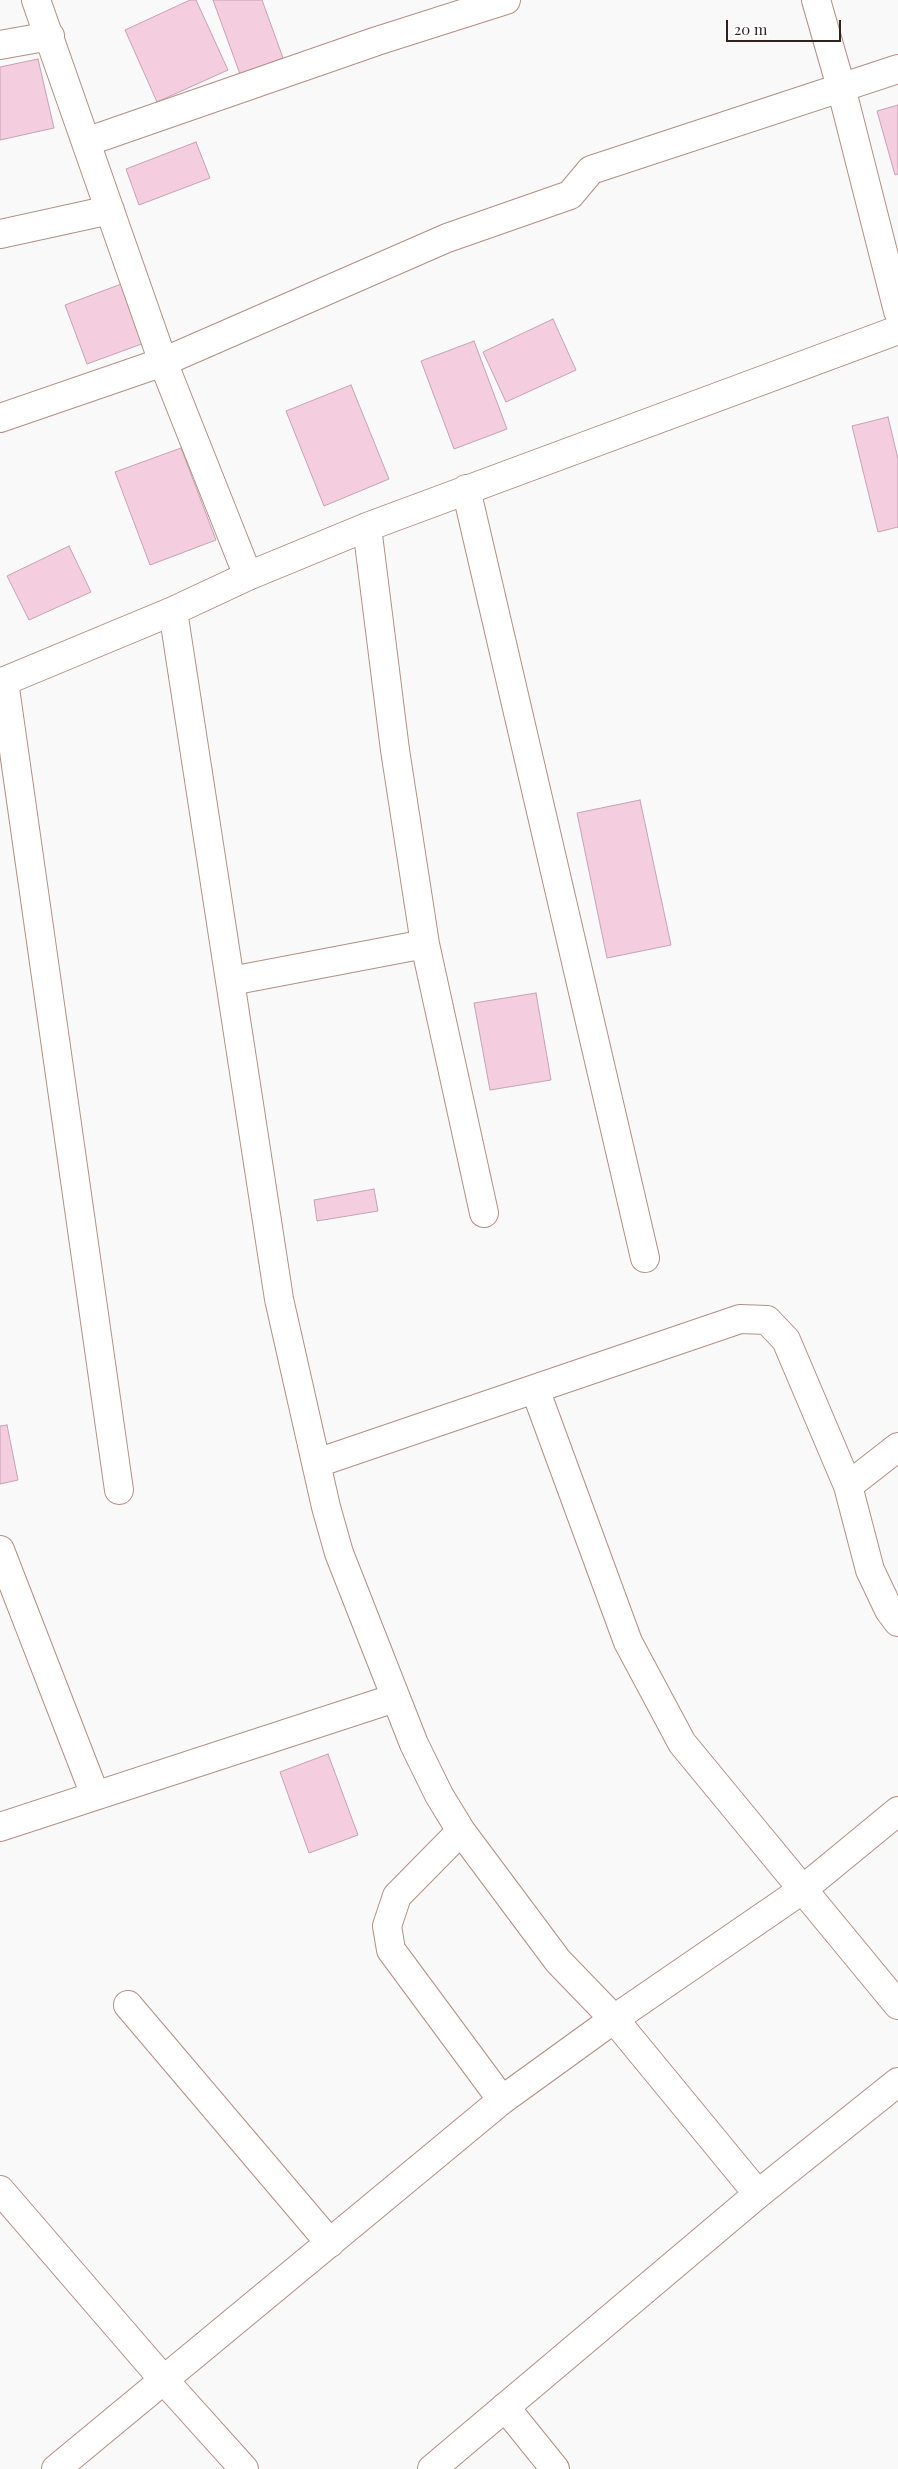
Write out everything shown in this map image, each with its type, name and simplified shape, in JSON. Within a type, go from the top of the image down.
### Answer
[{"type":"street","points":[[36,0],[163,362],[248,576]]},
{"type":"street","points":[[86,142],[377,41],[506,0]]},
{"type":"street","points":[[816,0],[898,310]]},
{"type":"street","points":[[0,45],[50,36]]},
{"type":"street","points":[[0,418],[163,362],[447,238],[570,195],[591,170],[898,69]]},
{"type":"street","points":[[0,234],[110,210]]},
{"type":"street","points":[[119,1490],[2,682],[367,527],[898,330]]},
{"type":"street","points":[[466,489],[646,1258]]},
{"type":"street","points":[[367,527],[395,750],[425,944],[484,1213]]},
{"type":"street","points":[[173,611],[279,1299],[318,1463],[326,1507],[339,1553],[414,1744],[439,1795],[461,1831],[558,1960],[614,2019],[758,2194]]},
{"type":"street","points":[[231,981],[425,944]]},
{"type":"street","points":[[318,1463],[740,1319],[767,1320],[786,1340],[848,1486],[870,1570],[889,1610],[898,1622]]},
{"type":"street","points":[[535,1389],[628,1642],[682,1743],[898,2005]]},
{"type":"street","points":[[848,1486],[898,1447]]},
{"type":"street","points":[[0,1550],[94,1795]]},
{"type":"street","points":[[0,1827],[395,1698]]},
{"type":"street","points":[[56,2469],[502,2100],[614,2019],[802,1890],[898,1811]]},
{"type":"street","points":[[461,1831],[397,1896],[387,1926],[390,1950],[502,2100]]},
{"type":"street","points":[[128,2005],[330,2243]]},
{"type":"street","points":[[432,2469],[758,2194],[898,2082]]},
{"type":"street","points":[[1,2195],[244,2469]]},
{"type":"street","points":[[505,2407],[555,2469]]},
{"type":"building","points":[[190,0],[196,0],[228,70],[157,102],[125,30]]},
{"type":"building","points":[[213,0],[262,0],[283,58],[240,74]]},
{"type":"building","points":[[38,59],[54,128],[0,140],[0,67]]},
{"type":"building","points":[[898,105],[898,174],[895,175],[877,111]]},
{"type":"building","points":[[196,142],[210,178],[139,205],[126,169]]},
{"type":"building","points":[[124,283],[147,342],[87,364],[65,305]]},
{"type":"building","points":[[553,319],[576,370],[506,402],[483,352]]},
{"type":"building","points":[[474,341],[507,429],[454,449],[421,361]]},
{"type":"building","points":[[351,385],[389,479],[324,506],[286,411]]},
{"type":"building","points":[[888,417],[898,459],[898,527],[878,532],[852,426]]},
{"type":"building","points":[[181,448],[216,540],[150,565],[115,472]]},
{"type":"building","points":[[69,546],[91,592],[29,620],[7,576]]},
{"type":"building","points":[[640,800],[671,945],[607,958],[577,813]]},
{"type":"building","points":[[536,993],[551,1080],[490,1090],[474,1003]]},
{"type":"building","points":[[374,1189],[378,1211],[317,1221],[314,1200]]},
{"type":"building","points":[[7,1425],[18,1480],[0,1484],[0,1426]]},
{"type":"building","points":[[328,1754],[358,1835],[309,1853],[280,1772]]}]
